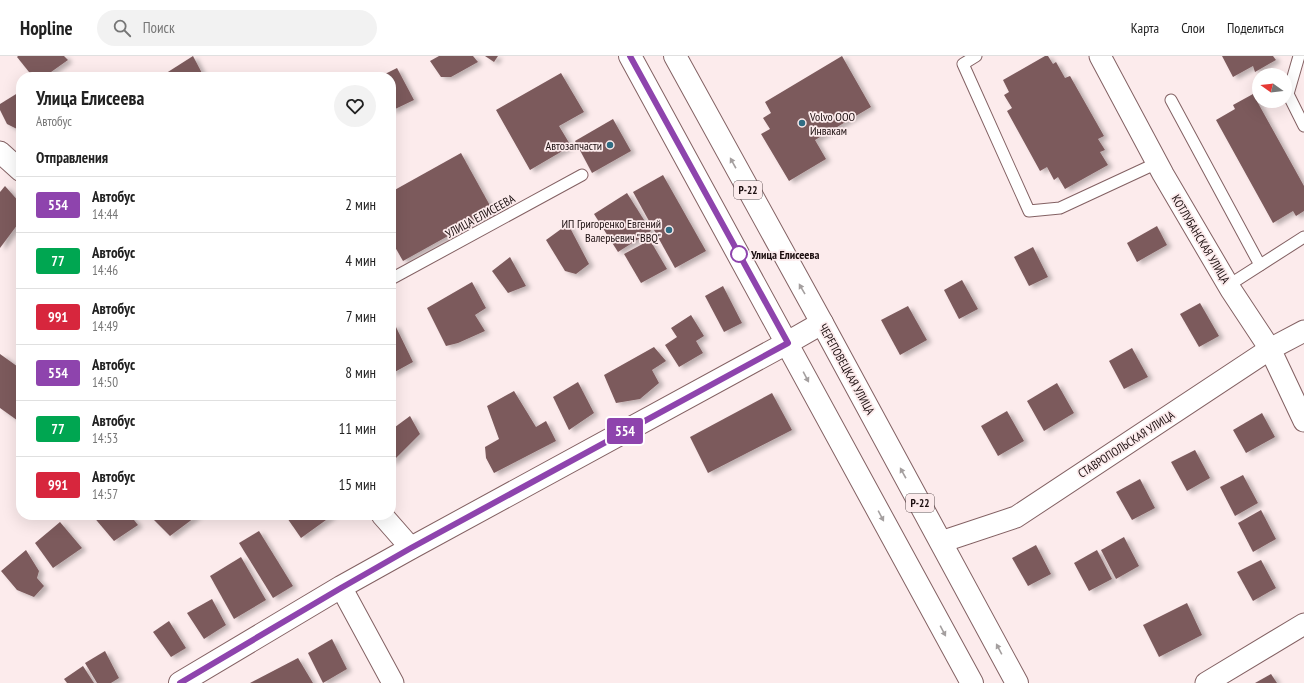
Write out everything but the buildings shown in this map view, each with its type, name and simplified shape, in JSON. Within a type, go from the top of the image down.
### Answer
[{"type":"highway","points":[[630,56],[788,343],[972,683]]},
{"type":"highway","name":"ЧЕРЕПОВЕЦКАЯ УЛИЦА","points":[[675,56],[1017,683]]},
{"type":"highway","points":[[180,683],[411,548],[788,343],[822,323]]},
{"type":"street","name":"КОТЛУБАНСКАЯ УЛИЦА","points":[[1100,56],[1157,163],[1228,284],[1270,350],[1304,420]]},
{"type":"street","points":[[0,152],[16,166]]},
{"type":"street","name":"СТАВРОПОЛЬСКАЯ УЛИЦА","points":[[941,542],[1016,517],[1270,350],[1304,330]]},
{"type":"street","points":[[386,520],[411,548]]},
{"type":"street","points":[[341,588],[393,683]]},
{"type":"street","points":[[1206,683],[1304,624]]},
{"type":"lane","points":[[976,56],[963,64],[1029,211],[1060,208],[1157,163]]},
{"type":"lane","points":[[1299,56],[1288,94],[1304,126]]},
{"type":"lane","points":[[1171,100],[1260,265]]},
{"type":"lane","name":"УЛИЦА ЕЛИСЕЕВА","points":[[396,276],[582,175]]},
{"type":"lane","points":[[1228,284],[1304,237]]},
{"type":"bus line","name":"554","points":[[180,683],[411,548],[788,343],[630,56]]},
{"type":"place","name":"Volvo ООО Инвакам","points":[[802,123]]},
{"type":"place","name":"Автозапчасти","points":[[610,145]]},
{"type":"place","name":"ИП Григоренко Евгений Валерьевич \"BBQ\"","points":[[669,230]]},
{"type":"place","name":"Улица Елисеева","points":[[739,254]]}]
